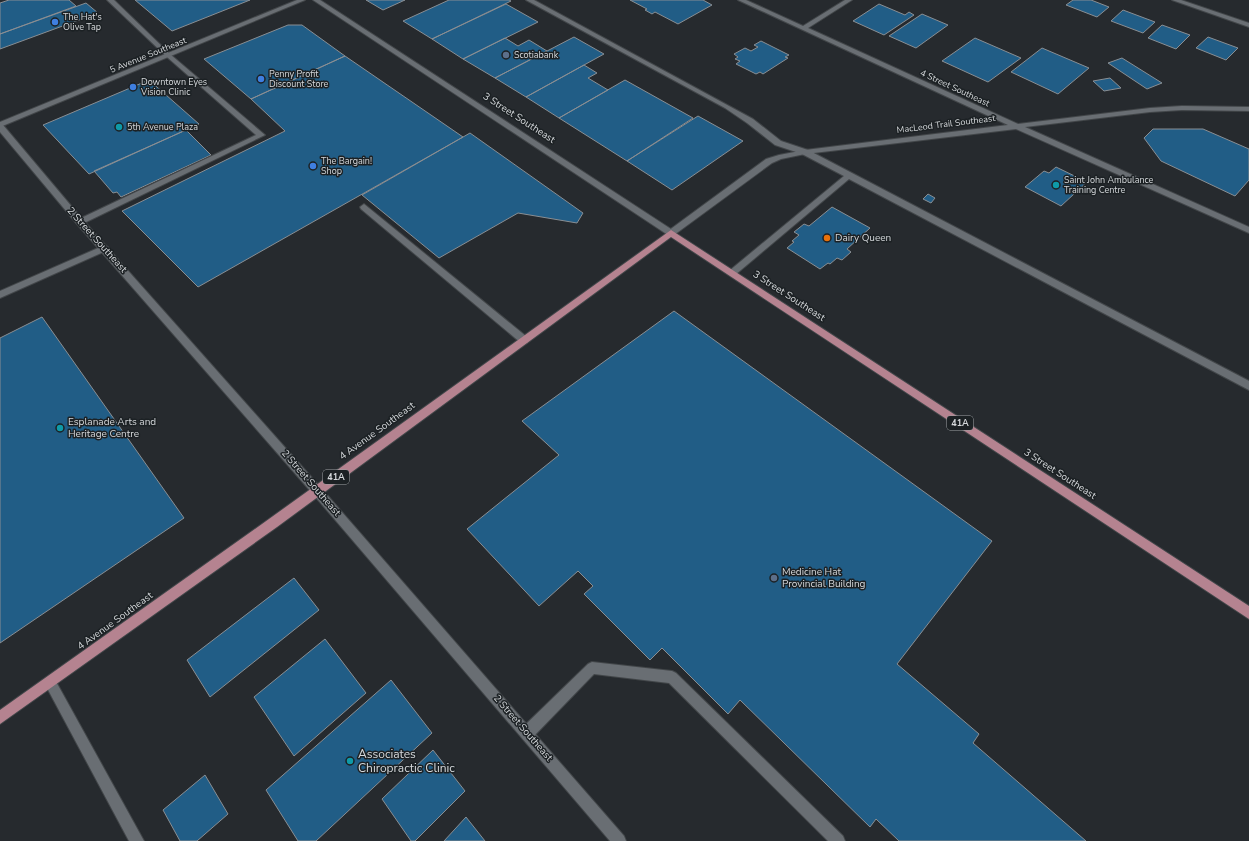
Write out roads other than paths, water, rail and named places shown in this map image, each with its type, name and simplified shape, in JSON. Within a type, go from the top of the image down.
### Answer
[{"type":"main road","name":"3 Street Southeast","points":[[671,233],[1249,613]]},
{"type":"main road","name":"4 Avenue Southeast","points":[[0,718],[317,491],[671,233]]},
{"type":"street","points":[[80,222],[261,135],[169,56],[110,0]]},
{"type":"street","name":"5 Avenue Southeast","points":[[0,126],[302,0]]},
{"type":"street","name":"3 Street Southeast","points":[[316,0],[671,233]]},
{"type":"street","points":[[529,0],[750,121],[778,143],[805,152],[850,175],[1249,386]]},
{"type":"street","name":"4 Street Southeast","points":[[741,0],[1014,125],[1249,230]]},
{"type":"street","points":[[803,29],[849,0]]},
{"type":"street","points":[[1175,0],[1249,26]]},
{"type":"street","name":"MacLeod Trail Southeast","points":[[671,233],[769,161],[779,157],[805,152],[1014,125],[1182,108],[1249,109]]},
{"type":"street","name":"2 Street Southeast","points":[[0,126],[80,222],[105,248],[317,491],[619,841]]},
{"type":"street","points":[[732,273],[850,175]]},
{"type":"street","points":[[364,207],[524,340]]},
{"type":"street","points":[[0,296],[105,248]]},
{"type":"street","points":[[527,733],[592,668],[672,678],[838,841]]},
{"type":"street","points":[[50,682],[137,841]]},
{"type":"place","name":"The Hat's Olive Tap","points":[[55,22]]},
{"type":"place","name":"Scotiabank","points":[[506,55]]},
{"type":"place","name":"Penny Profit Discount Store","points":[[261,79]]},
{"type":"place","name":"Downtown Eyes Vision Clinic","points":[[133,87]]},
{"type":"place","name":"5th Avenue Plaza","points":[[119,127]]},
{"type":"place","name":"The Bargain! Shop","points":[[313,166]]},
{"type":"place","name":"Saint John Ambulance Training Centre","points":[[1056,185]]},
{"type":"place","name":"Dairy Queen","points":[[827,238]]},
{"type":"place","name":"Esplanade Arts and Heritage Centre","points":[[60,428]]},
{"type":"place","name":"Medicine Hat Provincial Building","points":[[774,578]]},
{"type":"place","name":"Associates Chiropractic Clinic","points":[[350,761]]}]
